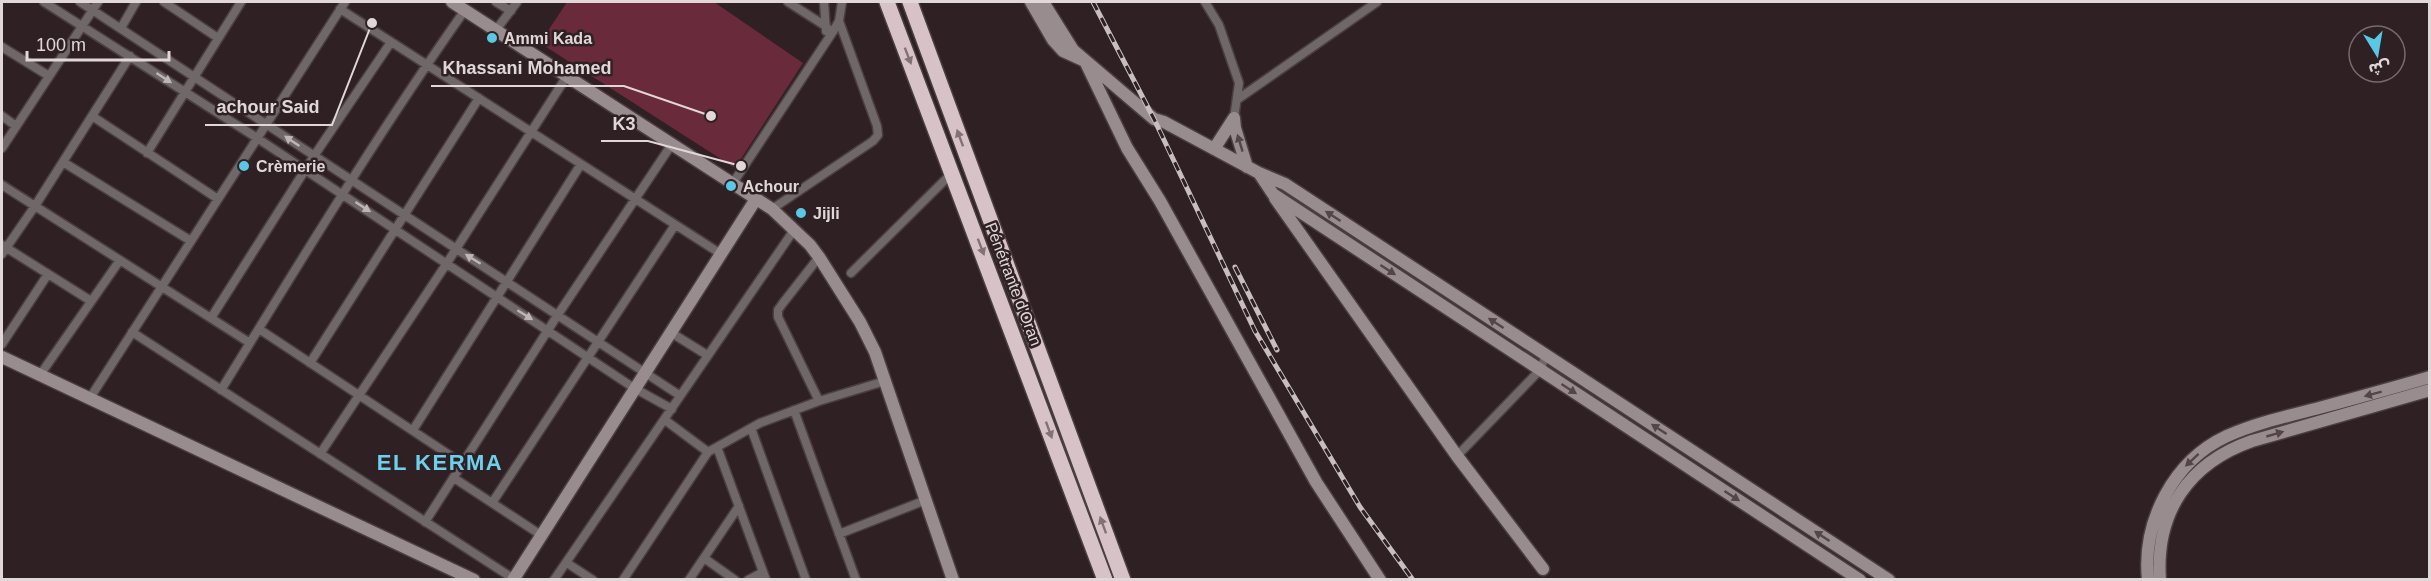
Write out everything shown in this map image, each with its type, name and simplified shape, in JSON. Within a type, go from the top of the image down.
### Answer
[{"type":"highway","name":"Pénétrante d'Oran","points":[[887,2],[1105,579]]},
{"type":"highway","name":"Pénétrante d'Oran","points":[[910,2],[1123,579]]},
{"type":"street","points":[[44,2],[395,228],[634,388],[672,409]]},
{"type":"street","points":[[80,2],[95,6],[121,28],[194,77],[680,395]]},
{"type":"street","points":[[121,28],[136,2]]},
{"type":"street","points":[[165,2],[218,38]]},
{"type":"street","points":[[147,153],[241,2]]},
{"type":"street","points":[[452,2],[772,209],[819,256],[860,322],[885,381],[953,579]]},
{"type":"street","points":[[496,2],[511,11]]},
{"type":"street","points":[[496,30],[517,2]]},
{"type":"street","points":[[788,2],[827,27]]},
{"type":"street","points":[[824,2],[827,27],[824,44]]},
{"type":"street","points":[[733,183],[838,21],[842,2]]},
{"type":"street","points":[[1031,2],[1053,40],[1063,51],[1085,61],[1127,148],[1316,482],[1380,579]]},
{"type":"street","points":[[1043,2],[1073,50],[1154,119],[1285,184],[1889,579]]},
{"type":"street","points":[[1205,2],[1219,25],[1239,83],[1234,118],[1247,167]]},
{"type":"street","points":[[1238,99],[1377,2]]},
{"type":"street","points":[[90,398],[342,5],[426,65],[721,254]]},
{"type":"street","points":[[2,148],[95,6]]},
{"type":"street","points":[[221,390],[342,194],[426,65],[465,10]]},
{"type":"street","points":[[772,209],[879,135],[838,21]]},
{"type":"street","points":[[211,318],[314,156],[391,42]]},
{"type":"street","points":[[2,47],[49,76]]},
{"type":"street","points":[[91,301],[3,249],[35,206],[130,56]]},
{"type":"street","points":[[320,454],[447,263],[567,76]]},
{"type":"street","points":[[310,363],[479,98]]},
{"type":"street","points":[[2,116],[16,126]]},
{"type":"street","points":[[92,116],[218,199]]},
{"type":"street","points":[[1214,149],[1234,118]]},
{"type":"street","points":[[425,522],[557,316],[672,144]]},
{"type":"street","points":[[63,162],[190,242]]},
{"type":"street","points":[[412,430],[498,298],[581,164]]},
{"type":"street","points":[[851,273],[953,173]]},
{"type":"street","points":[[1259,173],[1282,211],[1457,456],[1543,569]]},
{"type":"street","points":[[2,185],[250,343]]},
{"type":"street","points":[[1272,194],[1860,579]]},
{"type":"street","points":[[132,332],[513,579],[756,199]]},
{"type":"street","points":[[492,503],[675,225]]},
{"type":"street","points":[[554,579],[794,230]]},
{"type":"street","points":[[819,256],[778,310],[778,317],[819,401]]},
{"type":"street","points":[[40,375],[120,260]]},
{"type":"street","points":[[2,344],[48,274]]},
{"type":"street","points":[[259,329],[463,464]]},
{"type":"street","points":[[670,332],[707,355]]},
{"type":"street","points":[[1457,456],[1540,369],[1546,355]]},
{"type":"street","points":[[2,357],[474,579]]},
{"type":"street","points":[[2148,579],[2148,544],[2160,506],[2184,468],[2207,447],[2247,428],[2430,377]]},
{"type":"street","points":[[623,579],[708,452],[751,428],[794,410],[885,381]]},
{"type":"street","points":[[2160,579],[2160,544],[2172,508],[2189,481],[2215,458],[2232,448],[2252,441],[2430,390]]},
{"type":"street","points":[[794,410],[856,579]]},
{"type":"street","points":[[665,420],[708,452]]},
{"type":"street","points":[[751,428],[806,579]]},
{"type":"street","points":[[717,447],[765,576],[748,579]]},
{"type":"street","points":[[454,478],[542,535]]},
{"type":"street","points":[[839,534],[926,500]]},
{"type":"street","points":[[689,579],[739,506]]},
{"type":"street","points":[[704,558],[735,579]]},
{"type":"street","points":[[1845,570],[1856,558]]},
{"type":"street","points":[[567,562],[593,579]]},
{"type":"shaded area","points":[[567,2],[714,2],[803,63],[735,168],[540,43]]},
{"type":"railway","points":[[1093,2],[1154,119],[1255,331],[1360,507],[1413,580]]},
{"type":"railway","points":[[1235,267],[1277,350]]},
{"type":"place","name":"achour Said","points":[[372,23]]},
{"type":"place","name":"Ammi Kada","points":[[492,38]]},
{"type":"place","name":"Khassani Mohamed","points":[[711,116]]},
{"type":"place","name":"Crèmerie","points":[[244,166]]},
{"type":"place","name":"K3","points":[[741,166]]},
{"type":"place","name":"Achour","points":[[731,186]]},
{"type":"place","name":"Jijli","points":[[801,213]]},
{"type":"district","name":"EL KERMA","points":[[440,462]]}]
